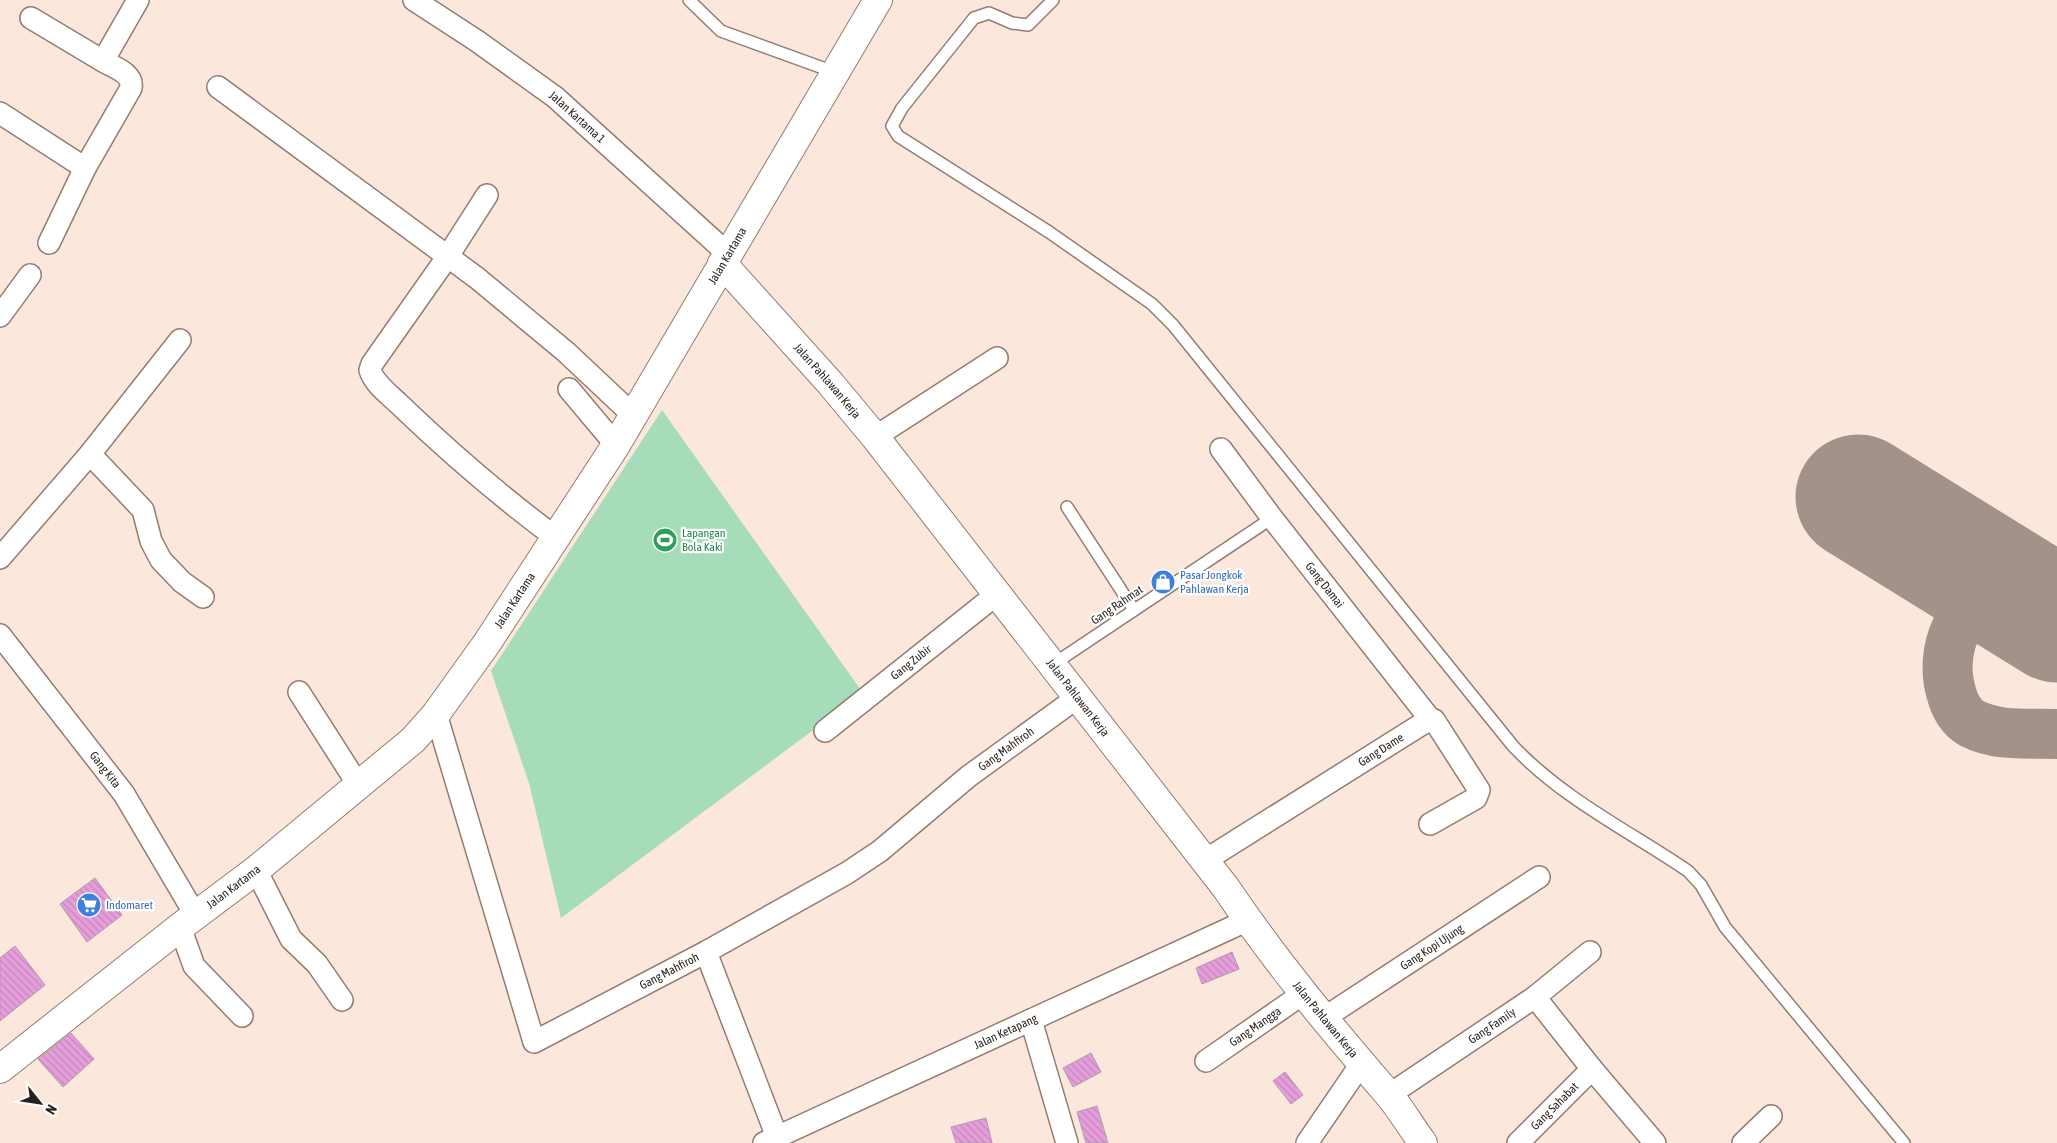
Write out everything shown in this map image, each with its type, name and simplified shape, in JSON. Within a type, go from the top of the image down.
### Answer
[{"type":"main road","name":"Jalan Kartama","points":[[0,1068],[256,870],[413,740],[436,714],[487,643],[616,445],[878,0]]},
{"type":"main road","name":"Jalan Pahlawan Kerja","points":[[725,258],[875,437],[1226,888],[1304,993],[1361,1064],[1389,1095],[1423,1143]]},
{"type":"street","points":[[103,61],[138,0]]},
{"type":"street","name":"Jalan Kartama 1","points":[[414,0],[477,41],[555,97],[725,258]]},
{"type":"street","points":[[31,18],[128,76],[132,84],[85,168],[49,243]]},
{"type":"street","points":[[218,87],[448,256],[566,352],[633,415]]},
{"type":"street","points":[[0,114],[85,168]]},
{"type":"street","points":[[487,195],[448,256],[372,364],[372,376],[426,430],[472,471],[555,537]]},
{"type":"street","points":[[0,316],[30,275]]},
{"type":"street","points":[[0,558],[90,454],[180,340]]},
{"type":"street","points":[[875,437],[997,358]]},
{"type":"street","points":[[569,389],[616,445]]},
{"type":"street","name":"Gang Damai","points":[[1221,449],[1272,518],[1430,719]]},
{"type":"street","points":[[90,454],[143,510],[151,541],[161,560],[182,582],[203,597]]},
{"type":"street","name":"Gang Zubir","points":[[825,731],[997,594]]},
{"type":"street","name":"Gang Kita","points":[[0,635],[124,794],[188,921],[194,966],[242,1016]]},
{"type":"street","points":[[299,692],[359,786]]},
{"type":"street","name":"Gang Mahfiroh","points":[[436,714],[534,1042],[706,952],[854,869],[880,850],[969,776],[1078,697]]},
{"type":"street","points":[[1430,719],[1434,720],[1479,790],[1476,798],[1430,824]]},
{"type":"street","name":"Gang Dame","points":[[1204,861],[1430,719]]},
{"type":"street","points":[[256,870],[291,939],[317,964],[342,1000]]},
{"type":"street","name":"Gang Kopi Ujung","points":[[1324,1018],[1539,877]]},
{"type":"street","name":"Jalan Ketapang","points":[[770,1140],[1248,920]]},
{"type":"street","points":[[706,952],[770,1140]]},
{"type":"street","name":"Gang Family","points":[[1389,1095],[1535,997],[1590,952]]},
{"type":"street","name":"Gang Mangga","points":[[1206,1061],[1304,993]]},
{"type":"street","points":[[1535,997],[1654,1143]]},
{"type":"street","points":[[1031,1020],[1068,1143]]},
{"type":"street","points":[[1307,1143],[1361,1064]]},
{"type":"street","name":"Gang Sahabat","points":[[1518,1143],[1592,1069]]},
{"type":"street","points":[[1744,1143],[1771,1116]]},
{"type":"lane","points":[[689,0],[721,32],[834,72]]},
{"type":"lane","points":[[1053,0],[1028,25],[1012,23],[989,13],[974,18],[902,108],[892,126],[898,136],[1049,232],[1152,304],[1173,325],[1514,746],[1535,769],[1560,790],[1688,871],[1701,885],[1725,927],[1904,1143]]},
{"type":"lane","points":[[1067,507],[1134,610]]},
{"type":"lane","name":"Gang Rahmat","points":[[1052,665],[1272,518]]},
{"type":"green space","name":"Lapangan Bola Kaki","points":[[662,410],[863,693],[561,918],[529,783],[491,671]]},
{"type":"building","points":[[95,878],[122,915],[87,942],[60,904]]},
{"type":"building","points":[[15,946],[45,985],[0,1021],[0,958]]},
{"type":"building","points":[[1232,952],[1239,969],[1202,984],[1196,968]]},
{"type":"building","points":[[71,1033],[94,1059],[63,1087],[38,1059]]},
{"type":"building","points":[[1091,1053],[1101,1072],[1073,1087],[1063,1068]]},
{"type":"building","points":[[1285,1072],[1303,1095],[1291,1104],[1273,1081]]},
{"type":"building","points":[[1097,1106],[1108,1143],[1086,1143],[1077,1112]]},
{"type":"building","points":[[986,1118],[992,1143],[956,1143],[951,1127]]},
{"type":"taxiway","points":[[2057,587],[2045,577],[2029,575],[2019,577],[1989,590],[1976,601],[1956,629],[1949,652],[1948,668],[1949,684],[1954,701],[1961,713],[1971,723],[2002,732],[2057,734]]},
{"type":"runway","points":[[1858,497],[2057,620]]},
{"type":"place","name":"Lapangan Bola Kaki","points":[[665,540]]},
{"type":"place","name":"Pasar Jongkok Pahlawan Kerja","points":[[1163,582]]},
{"type":"place","name":"Indomaret","points":[[89,905]]}]
